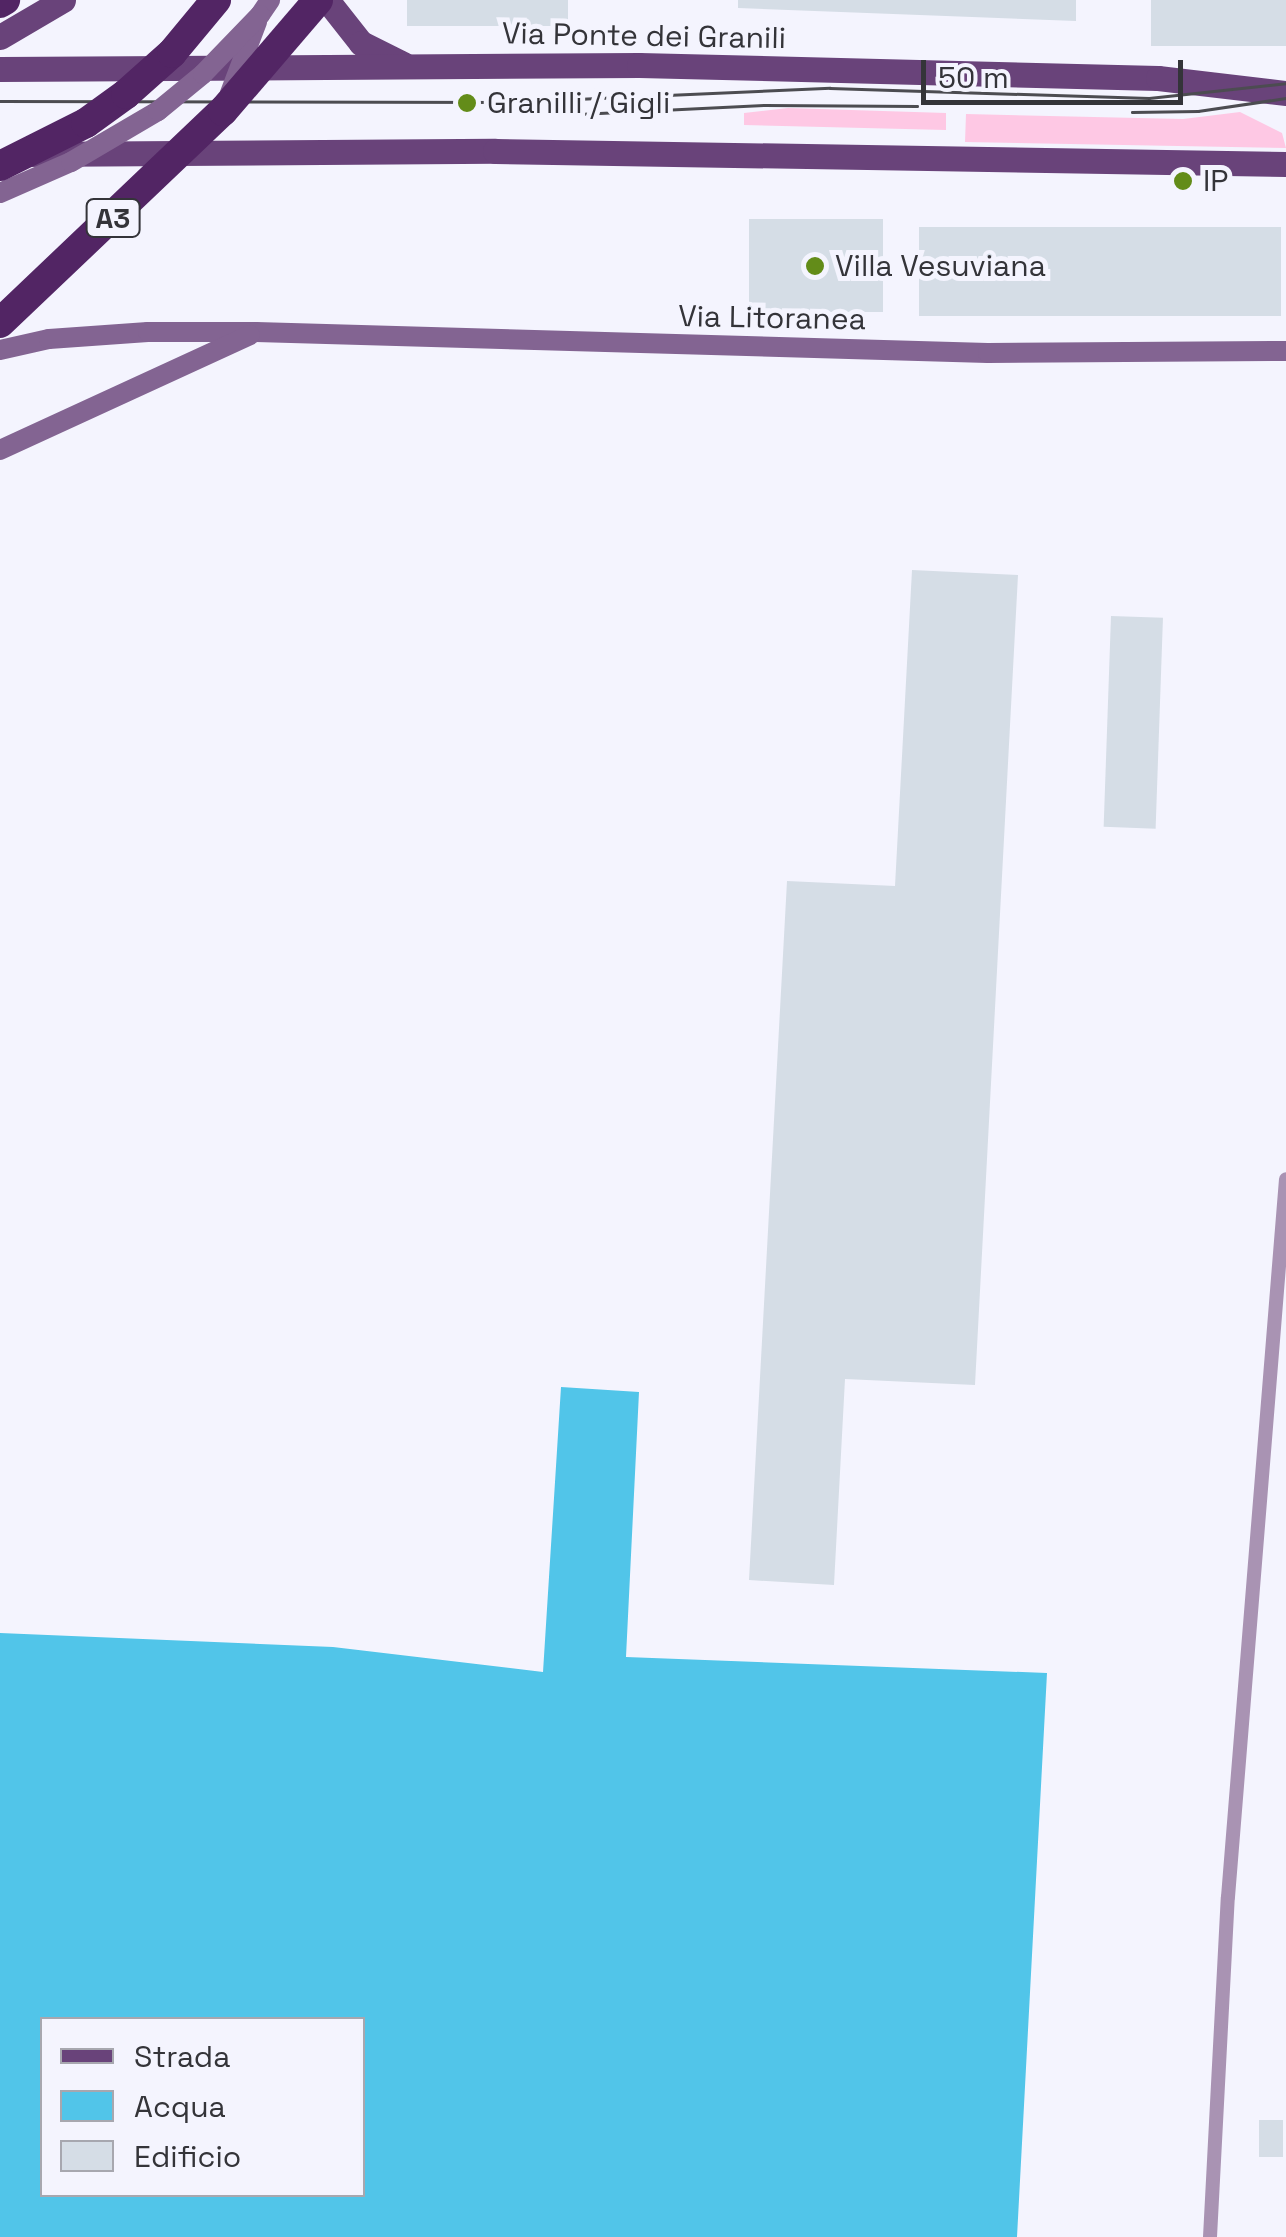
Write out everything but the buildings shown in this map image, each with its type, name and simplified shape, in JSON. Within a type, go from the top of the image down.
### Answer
[{"type":"highway","points":[[0,166],[86,123],[126,94],[172,53],[216,0]]},
{"type":"highway","name":"A3","points":[[0,323],[223,110],[318,0]]},
{"type":"main road","points":[[0,37],[63,0]]},
{"type":"main road","points":[[327,0],[361,43],[408,66]]},
{"type":"main road","points":[[223,110],[265,8]]},
{"type":"main road","points":[[0,194],[71,162],[158,111],[203,74],[265,8]]},
{"type":"main road","name":"Via Ponte dei Granili","points":[[0,69],[639,65],[1158,78],[1286,92]]},
{"type":"main road","points":[[1252,88],[1286,110]]},
{"type":"main road","points":[[0,154],[514,151],[1286,164]]},
{"type":"main road","points":[[0,450],[256,332]]},
{"type":"main road","name":"Via Litoranea","points":[[0,350],[49,339],[256,332],[988,354],[1286,351]]},
{"type":"lane","points":[[1210,2237],[1228,1897],[1286,1179]]},
{"type":"shaded area","points":[[788,108],[946,113],[946,130],[744,125],[744,113]]},
{"type":"shaded area","points":[[1240,112],[1282,133],[1286,148],[965,142],[966,114],[1183,119]]},
{"type":"water","points":[[561,1387],[639,1392],[626,1657],[1047,1673],[1017,2237],[0,2237],[0,1633],[333,1647],[543,1672]]},
{"type":"tram line","points":[[0,101],[505,102],[830,88],[1149,98],[1286,83]]},
{"type":"tram line","points":[[1132,112],[1198,111],[1286,98]]},
{"type":"tram line","points":[[538,116],[765,105],[917,106]]},
{"type":"place","name":"Granilli / Gigli","points":[[467,103]]},
{"type":"place","name":"IP","points":[[1183,181]]},
{"type":"place","name":"Villa Vesuviana","points":[[815,266]]}]
